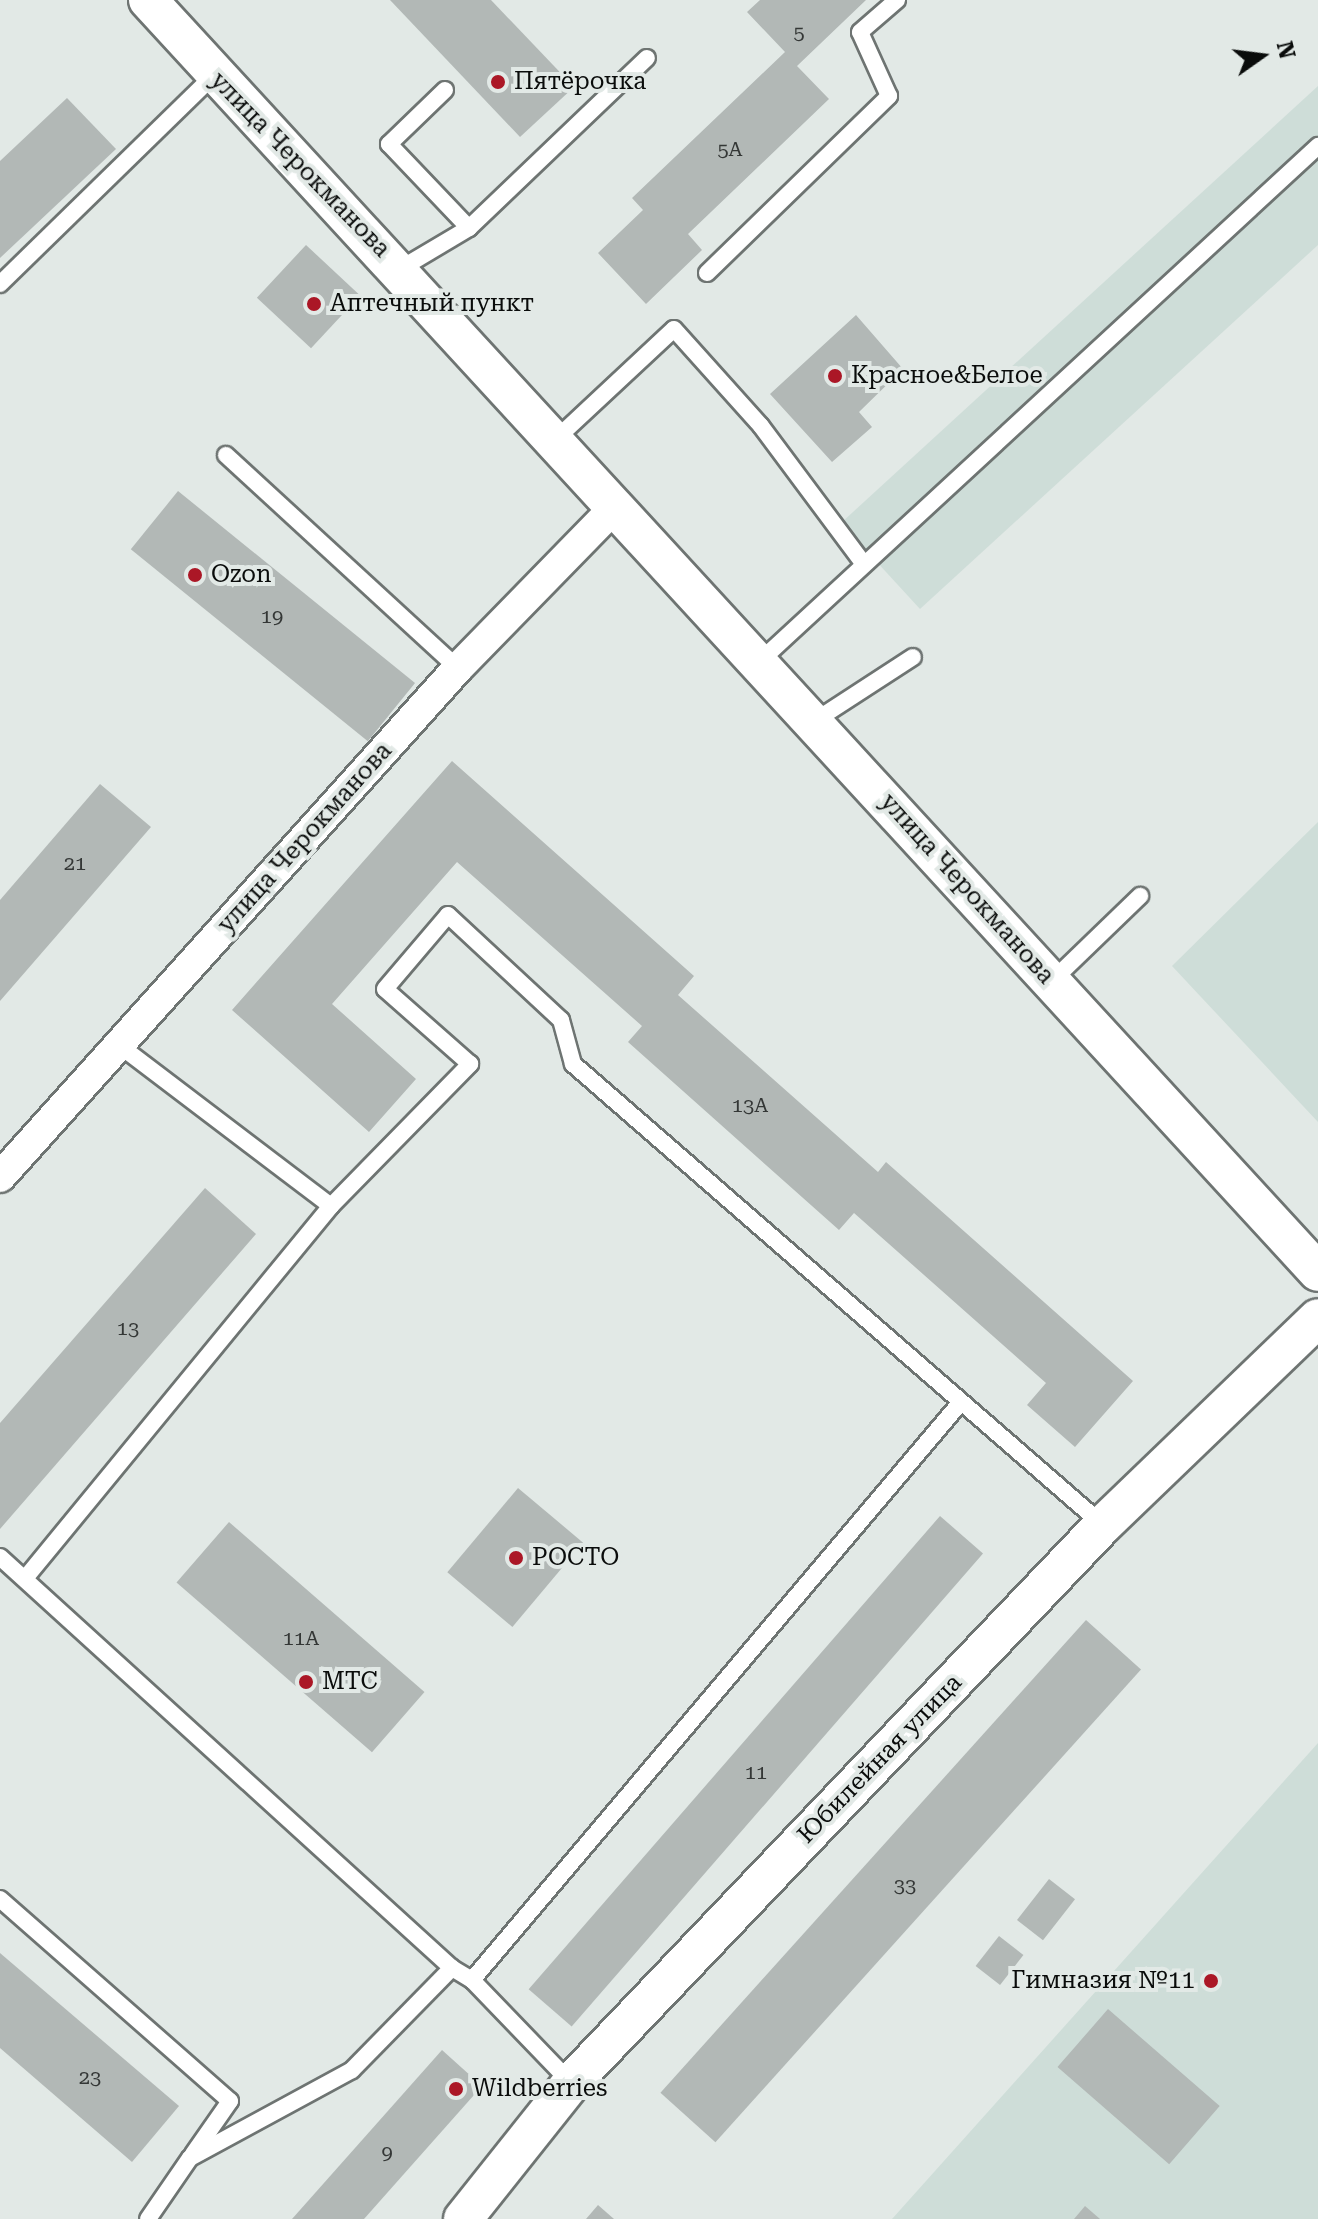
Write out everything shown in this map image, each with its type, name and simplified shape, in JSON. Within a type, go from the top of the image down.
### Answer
[{"type":"street","name":"улица Черокманова","points":[[148,0],[214,75],[400,269],[1318,1272]]},
{"type":"street","name":"улица Черокманова","points":[[0,1177],[458,668],[617,505]]},
{"type":"street","name":"Юбилейная улица","points":[[463,2219],[571,2083],[1103,1525],[1318,1318]]},
{"type":"lane","points":[[707,273],[889,96],[860,32],[897,0]]},
{"type":"lane","points":[[400,269],[469,228],[647,58]]},
{"type":"lane","points":[[0,284],[214,75]]},
{"type":"lane","points":[[445,90],[389,144],[469,228]]},
{"type":"lane","points":[[759,662],[1318,146]]},
{"type":"lane","points":[[556,439],[674,329],[761,426],[863,563]]},
{"type":"lane","points":[[226,455],[458,668]]},
{"type":"lane","points":[[813,722],[913,657]]},
{"type":"lane","points":[[1051,982],[1140,896]]},
{"type":"lane","points":[[27,1576],[331,1206],[470,1064],[385,989],[448,915],[561,1020],[573,1064],[1103,1525]]},
{"type":"lane","points":[[119,1045],[331,1206]]},
{"type":"lane","points":[[472,1980],[961,1402]]},
{"type":"lane","points":[[0,1557],[27,1576],[452,1968],[472,1980],[571,2083]]},
{"type":"lane","points":[[0,1899],[230,2101],[148,2219]]},
{"type":"lane","points":[[190,2158],[352,2070],[452,1968]]},
{"type":"shaded area","points":[[1318,86],[1318,245],[920,609],[841,523]]},
{"type":"shaded area","points":[[1318,822],[1318,1122],[1172,966]]},
{"type":"shaded area","name":"Гимназия №11","points":[[1318,1743],[1318,2219],[892,2219]]},
{"type":"building","points":[[390,0],[491,0],[574,87],[520,137]]},
{"type":"building","points":[[760,0],[866,0],[797,66],[829,99],[688,234],[702,250],[646,304],[598,253],[643,210],[632,198],[785,52],[747,12]]},
{"type":"building","points":[[67,98],[116,149],[0,258],[0,161]]},
{"type":"building","points":[[306,245],[360,295],[311,348],[257,298]]},
{"type":"building","points":[[856,315],[903,369],[859,412],[872,427],[832,462],[770,394]]},
{"type":"building","points":[[178,491],[415,683],[368,741],[131,549]]},
{"type":"building","points":[[452,761],[694,976],[678,995],[878,1172],[886,1162],[1133,1381],[1075,1447],[1027,1405],[1046,1383],[854,1213],[839,1230],[628,1042],[642,1026],[457,862],[332,1004],[416,1079],[369,1132],[232,1010]]},
{"type":"building","points":[[100,784],[151,827],[0,1001],[0,900]]},
{"type":"building","points":[[205,1188],[256,1234],[0,1529],[0,1423]]},
{"type":"building","name":"РОСТО","points":[[518,1488],[583,1543],[512,1627],[447,1572]]},
{"type":"building","points":[[940,1516],[983,1553],[572,2027],[529,1989]]},
{"type":"building","points":[[229,1522],[424,1692],[372,1752],[177,1582]]},
{"type":"building","points":[[1086,1620],[1141,1670],[715,2142],[660,2093]]},
{"type":"building","points":[[1049,1879],[1075,1899],[1043,1940],[1017,1920]]},
{"type":"building","points":[[999,1936],[1023,1955],[1000,1985],[976,1966]]},
{"type":"building","points":[[0,1953],[179,2106],[132,2162],[0,2048]]},
{"type":"building","points":[[1108,2009],[1220,2106],[1169,2164],[1057,2067]]},
{"type":"building","points":[[442,2050],[482,2086],[364,2219],[292,2219]]},
{"type":"building","points":[[598,2205],[614,2219],[586,2219]]},
{"type":"building","points":[[1085,2206],[1100,2219],[1074,2219]]},
{"type":"place","name":"Пятёрочка","points":[[498,82]]},
{"type":"place","name":"Аптечный пункт","points":[[314,304]]},
{"type":"place","name":"Красное&Белое","points":[[835,376]]},
{"type":"place","name":"Ozon","points":[[195,575]]},
{"type":"place","name":"РОСТО","points":[[516,1558]]},
{"type":"place","name":"МТС","points":[[306,1682]]},
{"type":"place","name":"Гимназия №11","points":[[1211,1981]]},
{"type":"place","name":"Wildberries","points":[[456,2089]]}]
